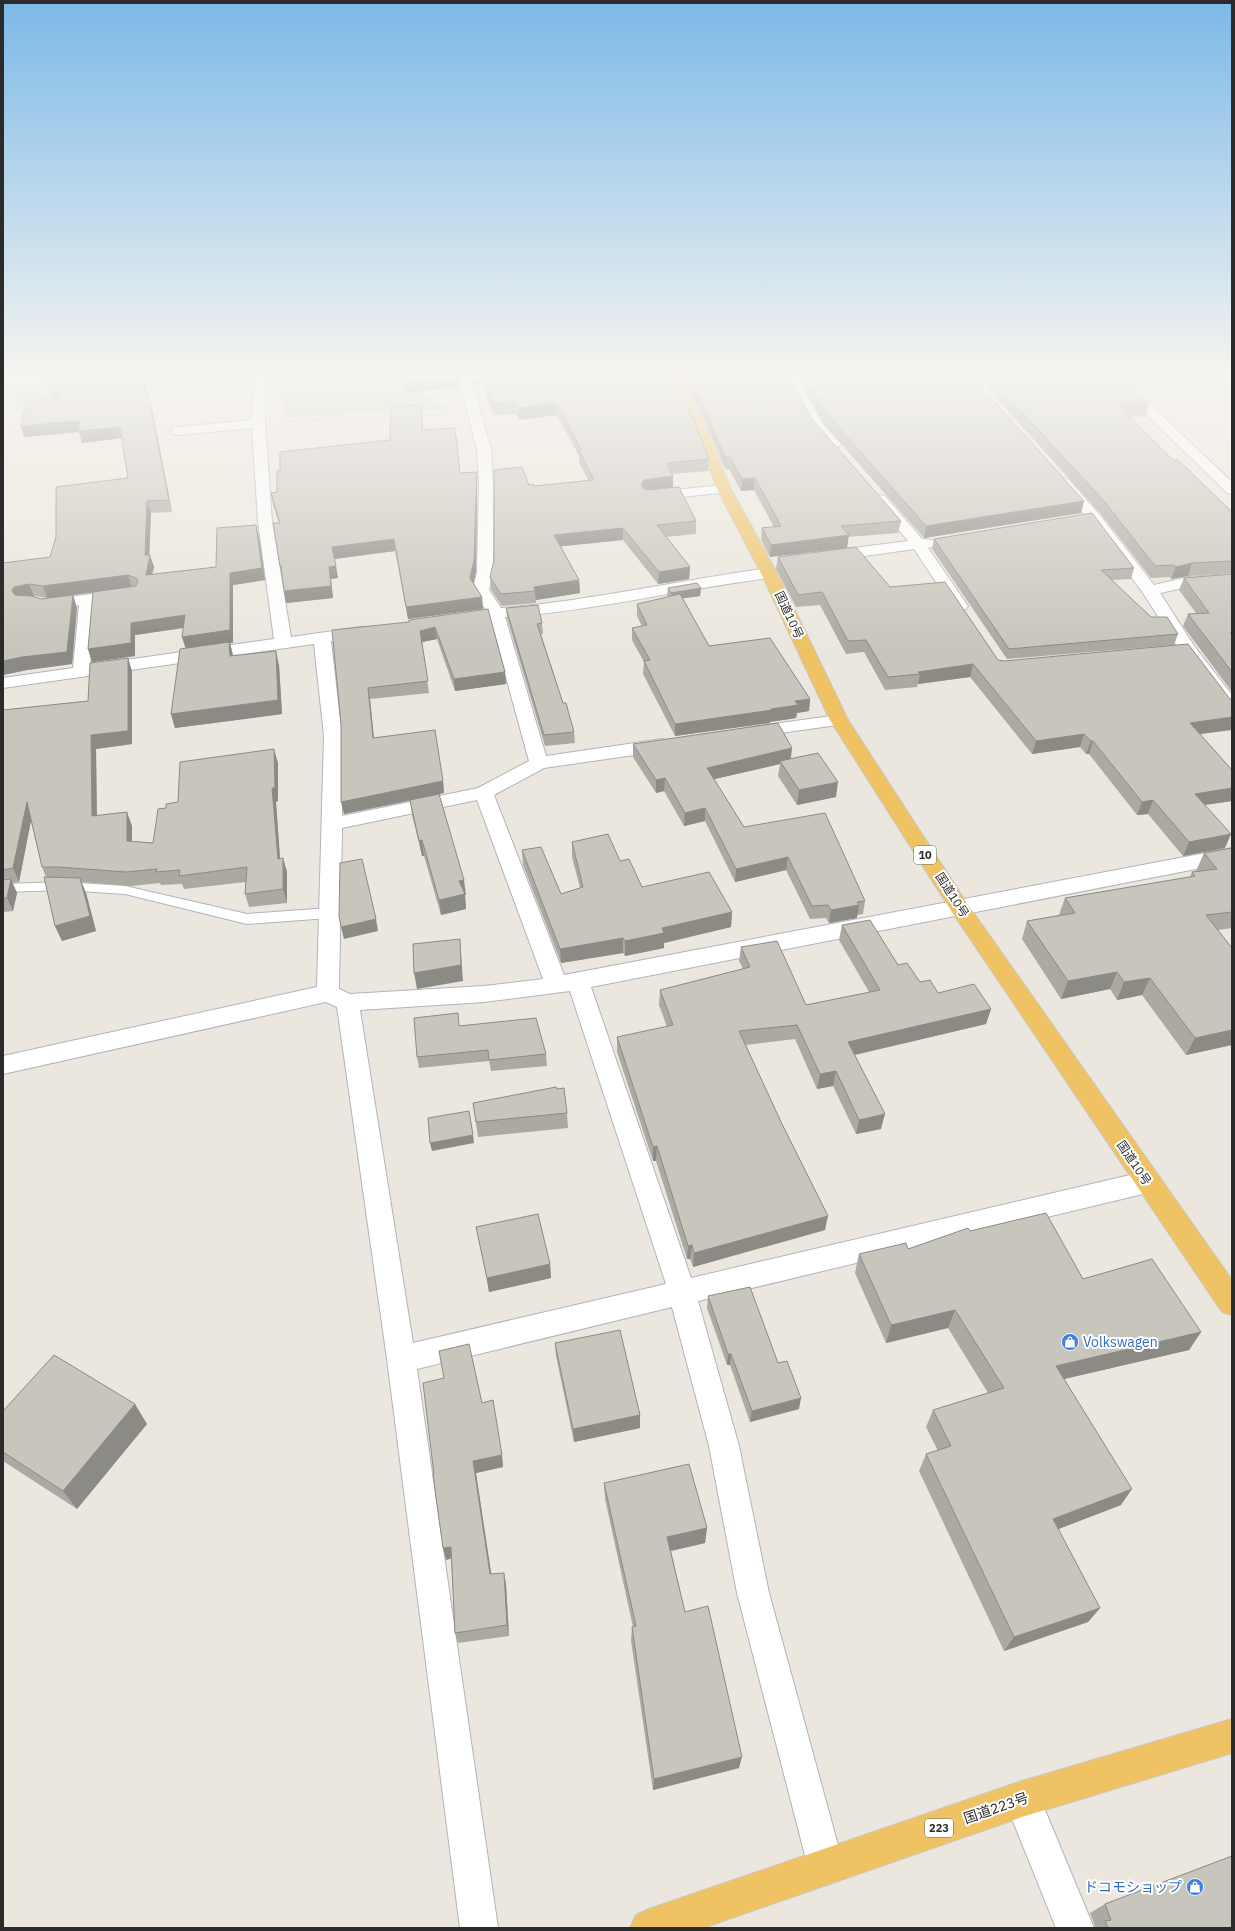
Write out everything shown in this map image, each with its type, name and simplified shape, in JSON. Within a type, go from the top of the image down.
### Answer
[{"type":"highway","name":"国道10号","points":[[715,465],[724,488],[771,566],[838,720],[959,907],[1147,1182],[1232,1303]]},
{"type":"highway","name":"国道223号","points":[[649,1928],[1022,1799],[1232,1736]]},
{"type":"street","points":[[261,465],[265,521],[283,642]]},
{"type":"street","points":[[485,465],[485,572],[482,590],[496,614],[539,763]]},
{"type":"street","points":[[1206,465],[1232,490]]},
{"type":"street","points":[[1055,472],[1094,517],[1150,591],[1180,651],[1232,707]]},
{"type":"street","points":[[870,487],[919,545],[970,622]]},
{"type":"street","points":[[649,496],[724,488]]},
{"type":"street","points":[[1079,519],[1094,517]]},
{"type":"street","points":[[818,558],[942,541]]},
{"type":"street","points":[[441,621],[496,614],[550,610],[723,579],[771,566]]},
{"type":"street","points":[[1150,591],[1188,582],[1232,579]]},
{"type":"street","points":[[31,602],[46,605],[132,594]]},
{"type":"street","points":[[81,672],[88,599]]},
{"type":"street","points":[[3,683],[283,642],[378,630]]},
{"type":"street","points":[[322,638],[333,736],[329,913],[338,998],[401,1359],[479,1928]]},
{"type":"street","points":[[736,735],[838,720]]},
{"type":"street","points":[[332,824],[484,793],[539,763],[681,742]]},
{"type":"street","points":[[484,793],[567,984],[682,1292],[724,1446],[753,1593],[826,1867]]},
{"type":"street","points":[[3,1065],[338,998],[484,994],[567,984],[1232,855]]},
{"type":"street","points":[[401,1359],[1147,1182]]},
{"type":"street","points":[[1022,1799],[1075,1928]]},
{"type":"lane","points":[[3,888],[64,886],[125,890],[247,919],[329,913]]},
{"type":"building","points":[[126,465],[162,465],[169,500],[147,501],[145,555],[150,555],[146,575],[216,567],[217,528],[256,525],[262,568],[230,573],[230,630],[182,637],[185,615],[131,623],[131,643],[88,649],[93,592],[136,586],[138,581],[136,578],[128,575],[43,586],[29,584],[14,587],[12,591],[15,595],[31,596],[41,599],[73,595],[67,652],[22,657],[3,661],[3,563],[50,557],[56,537],[56,487],[128,478]]},
{"type":"building","points":[[280,465],[459,465],[460,473],[477,472],[474,560],[470,578],[482,597],[406,607],[394,539],[332,547],[336,566],[329,567],[331,586],[284,591],[273,523],[280,523],[271,493],[277,492],[277,471],[280,470]]},
{"type":"building","points":[[587,465],[668,465],[673,476],[644,480],[641,485],[644,489],[649,490],[679,487],[696,521],[657,525],[690,567],[659,572],[623,528],[554,535],[579,580],[534,587],[535,591],[501,594],[490,577],[494,560],[494,470],[522,467],[529,485],[533,484],[534,486],[594,480]]},
{"type":"building","points":[[734,465],[852,465],[901,521],[841,526],[849,535],[771,545],[762,528],[781,526],[755,478],[742,479]]},
{"type":"building","points":[[872,465],[1052,465],[1084,501],[926,526]]},
{"type":"building","points":[[1071,465],[1183,465],[1232,512],[1232,561],[1192,563],[1176,567],[1174,565],[1155,566],[1104,501]]},
{"type":"building","points":[[1092,513],[1134,568],[1101,570],[1151,617],[1167,617],[1178,634],[1009,649],[934,539]]},
{"type":"building","points":[[856,547],[890,587],[945,582],[998,660],[1004,661],[1188,644],[1230,699],[1232,699],[1232,717],[1190,723],[1232,770],[1232,788],[1195,794],[1231,834],[1189,842],[1153,800],[1142,802],[1093,741],[1091,741],[1084,734],[1036,741],[973,664],[918,672],[920,674],[888,677],[866,640],[848,641],[822,592],[798,595],[778,557]]},
{"type":"building","points":[[1232,574],[1232,633],[1230,633],[1232,635],[1232,672],[1188,614],[1209,613],[1184,578]]},
{"type":"building","points":[[697,583],[701,588],[671,593],[668,588]]},
{"type":"building","points":[[680,594],[709,646],[770,638],[810,699],[795,701],[798,705],[771,709],[772,710],[675,724],[644,661],[650,660],[632,628],[647,625],[637,604]]},
{"type":"building","points":[[538,605],[542,623],[537,624],[563,703],[566,703],[574,732],[544,735],[506,608]]},
{"type":"building","points":[[488,609],[505,672],[454,679],[435,627],[420,631],[428,681],[368,688],[373,738],[435,730],[443,781],[341,802],[341,724],[332,630],[409,622],[409,620]]},
{"type":"building","points":[[229,642],[230,656],[276,651],[278,700],[171,714],[180,649]]},
{"type":"building","points":[[128,658],[128,731],[91,735],[92,816],[127,812],[127,841],[153,843],[158,809],[166,808],[166,804],[178,802],[180,762],[274,749],[275,788],[272,788],[278,859],[283,858],[283,889],[245,894],[247,867],[179,876],[180,870],[156,872],[157,869],[126,872],[42,867],[27,802],[13,868],[3,870],[3,710],[88,701],[90,663]]},
{"type":"building","points":[[778,723],[792,748],[707,768],[744,827],[825,813],[865,901],[857,902],[859,905],[831,910],[828,905],[812,906],[788,857],[736,869],[705,808],[685,813],[665,778],[656,780],[633,744]]},
{"type":"building","points":[[818,753],[838,782],[799,790],[780,761]]},
{"type":"building","points":[[439,794],[464,880],[459,881],[465,894],[439,900],[422,840],[419,841],[410,800]]},
{"type":"building","points":[[608,834],[620,861],[629,859],[642,887],[709,872],[732,912],[662,928],[664,933],[625,941],[623,938],[560,949],[522,850],[541,847],[561,894],[583,887],[572,842]]},
{"type":"building","points":[[1232,848],[1232,912],[1206,915],[1232,948],[1232,1030],[1195,1038],[1150,978],[1124,982],[1117,972],[1068,981],[1027,921],[1075,913],[1065,898],[1195,876],[1192,872],[1217,869],[1204,853]]},
{"type":"building","points":[[362,859],[376,919],[341,927],[339,916],[340,863]]},
{"type":"building","points":[[44,877],[80,878],[90,916],[55,926]]},
{"type":"building","points":[[11,879],[7,898],[3,898],[3,880]]},
{"type":"building","points":[[870,920],[898,965],[907,963],[920,982],[930,980],[938,993],[974,984],[991,1009],[848,1042],[885,1114],[859,1120],[836,1071],[820,1074],[797,1025],[739,1031],[782,1124],[828,1216],[694,1253],[692,1245],[688,1246],[657,1146],[653,1147],[617,1037],[673,1025],[660,990],[750,967],[741,947],[777,941],[806,1005],[880,990],[842,925]]},
{"type":"building","points":[[460,939],[461,965],[414,973],[413,944]]},
{"type":"building","points":[[458,1013],[459,1026],[536,1018],[546,1054],[489,1060],[488,1050],[417,1057],[414,1018]]},
{"type":"building","points":[[556,1087],[557,1089],[564,1088],[567,1113],[476,1122],[473,1103]]},
{"type":"building","points":[[469,1111],[473,1135],[430,1143],[428,1118]]},
{"type":"building","points":[[1046,1213],[1083,1279],[1152,1259],[1201,1332],[1056,1366],[1132,1489],[1053,1519],[1100,1608],[1014,1637],[926,1454],[951,1446],[933,1410],[1004,1388],[955,1310],[891,1325],[859,1254],[906,1243],[908,1249],[968,1228],[970,1231]]},
{"type":"building","points":[[538,1214],[550,1264],[487,1278],[476,1227]]},
{"type":"building","points":[[750,1287],[778,1363],[787,1361],[801,1398],[752,1411],[731,1354],[728,1354],[708,1296]]},
{"type":"building","points":[[620,1330],[640,1415],[573,1429],[555,1343]]},
{"type":"building","points":[[469,1344],[482,1403],[493,1400],[502,1455],[473,1461],[490,1574],[504,1573],[507,1625],[455,1633],[451,1547],[443,1548],[423,1383],[444,1378],[439,1351]]},
{"type":"building","points":[[54,1355],[135,1404],[63,1491],[3,1452],[3,1411]]},
{"type":"building","points":[[689,1464],[707,1528],[667,1537],[685,1612],[708,1606],[742,1757],[654,1779],[632,1627],[636,1626],[604,1483]]},
{"type":"building","name":"ドコモショップ","points":[[1232,1856],[1232,1928],[1108,1928],[1105,1921],[1111,1920],[1105,1904]]},
{"type":"place","name":"Volkswagen","points":[[1070,1342]]},
{"type":"place","name":"ドコモショップ","points":[[1195,1887]]}]
